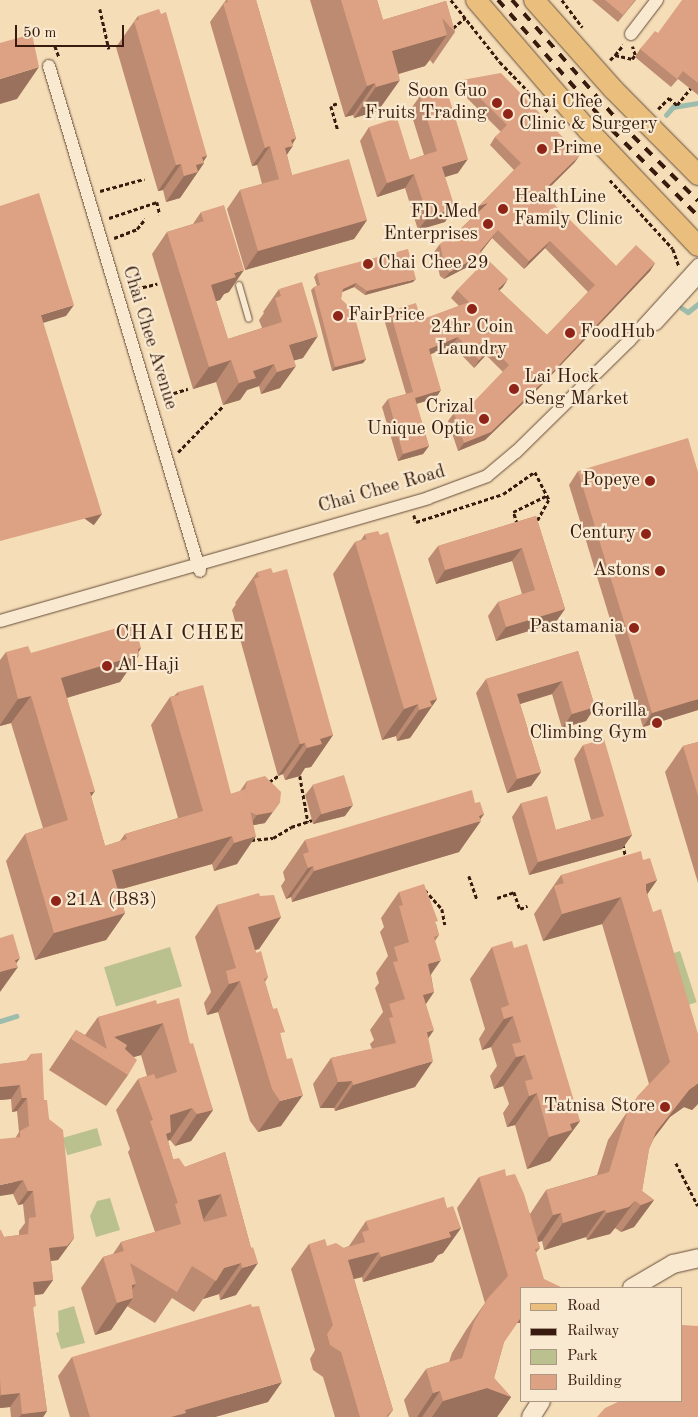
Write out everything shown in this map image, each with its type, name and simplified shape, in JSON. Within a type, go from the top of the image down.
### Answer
[{"type":"main road","points":[[476,0],[588,130],[698,246]]},
{"type":"main road","points":[[534,0],[614,90],[698,175]]},
{"type":"street","points":[[632,34],[657,0]]},
{"type":"street","name":"Chai Chee Avenue","points":[[49,66],[199,568]]},
{"type":"street","name":"Chai Chee Road","points":[[0,629],[428,498],[487,476],[516,452],[629,341],[698,265]]},
{"type":"street","name":"Chai Chee Road","points":[[0,622],[430,505],[491,482],[522,458],[654,327],[698,278]]},
{"type":"street","points":[[634,1287],[674,1264],[698,1258]]},
{"type":"street","points":[[530,1417],[540,1402]]},
{"type":"lane","points":[[239,285],[249,319]]},
{"type":"path","points":[[562,0],[585,31]]},
{"type":"path","points":[[100,8],[109,49]]},
{"type":"path","points":[[451,30],[465,18]]},
{"type":"path","points":[[610,60],[628,38],[635,55],[632,59],[615,55]]},
{"type":"path","points":[[604,53],[617,67]]},
{"type":"path","points":[[658,109],[669,98],[677,105],[693,85]]},
{"type":"path","points":[[651,102],[665,116]]},
{"type":"path","points":[[336,104],[331,106],[338,130]]},
{"type":"path","points":[[100,192],[144,179]]},
{"type":"path","points":[[108,218],[156,202],[160,215]]},
{"type":"path","points":[[114,238],[137,229],[145,219]]},
{"type":"path","points":[[130,290],[157,284]]},
{"type":"path","points":[[161,396],[188,389]]},
{"type":"path","points":[[178,452],[222,407]]},
{"type":"path","points":[[416,522],[503,494],[535,472],[549,500],[533,530]]},
{"type":"path","points":[[520,532],[513,512],[548,495]]},
{"type":"path","points":[[263,785],[278,776]]},
{"type":"path","points":[[300,776],[308,822]]},
{"type":"path","points":[[244,838],[270,839],[312,820]]},
{"type":"path","points":[[620,843],[627,861]]},
{"type":"path","points":[[469,876],[477,900]]},
{"type":"path","points":[[426,890],[442,909],[445,925]]},
{"type":"path","points":[[497,898],[514,892],[520,908],[527,906]]},
{"type":"path","points":[[676,1163],[698,1206]]},
{"type":"green space","points":[[170,947],[182,986],[116,1006],[104,967]]},
{"type":"green space","points":[[680,951],[697,1002],[677,1009],[660,957]]},
{"type":"green space","points":[[97,1128],[102,1145],[67,1155],[62,1138]]},
{"type":"green space","points":[[110,1198],[120,1230],[96,1237],[90,1216],[97,1201]]},
{"type":"green space","points":[[74,1306],[85,1343],[61,1349],[56,1333],[59,1332],[58,1311]]},
{"type":"building","points":[[227,0],[256,0],[296,138],[291,140],[293,146],[285,148],[292,175],[349,159],[367,220],[258,251],[240,190],[279,179],[270,146],[265,148],[223,3],[228,2]]},
{"type":"building","points":[[341,0],[377,0],[383,20],[446,1],[455,32],[442,18],[447,35],[392,51],[400,80],[376,87],[375,83],[367,86]]},
{"type":"building","points":[[605,0],[635,0],[623,15]]},
{"type":"building","points":[[682,0],[698,0],[698,83],[683,71],[677,79],[640,49],[655,31],[658,33]]},
{"type":"building","points":[[159,9],[161,14],[166,12],[207,156],[202,157],[204,163],[196,165],[198,172],[184,176],[181,164],[176,165],[134,21],[139,19],[138,16]]},
{"type":"building","points":[[32,34],[39,67],[0,79],[0,43]]},
{"type":"building","points":[[501,73],[580,155],[542,192],[616,266],[636,245],[655,263],[547,378],[491,432],[464,443],[454,413],[470,406],[509,365],[492,347],[479,360],[458,337],[429,349],[441,390],[415,398],[429,446],[403,454],[388,399],[413,392],[390,311],[416,303],[421,320],[469,302],[457,290],[487,259],[508,279],[498,289],[547,335],[595,285],[550,241],[529,261],[498,230],[480,251],[483,254],[450,272],[445,268],[440,244],[453,236],[488,203],[479,206],[521,163],[495,137],[507,125],[462,80]]},
{"type":"building","points":[[446,88],[468,159],[442,167],[455,208],[428,217],[414,174],[387,183],[369,127],[397,118],[410,160],[437,151],[420,96]]},
{"type":"building","points":[[39,193],[74,305],[41,315],[102,514],[0,541],[0,206]]},
{"type":"building","points":[[224,205],[244,270],[234,273],[236,277],[211,285],[228,339],[282,322],[275,298],[281,296],[279,289],[302,282],[318,336],[289,345],[296,366],[277,372],[274,364],[253,371],[256,378],[239,383],[231,360],[209,367],[167,232],[204,221],[201,212]]},
{"type":"building","points":[[408,249],[416,279],[367,291],[356,283],[343,289],[341,299],[353,310],[366,359],[335,367],[314,287],[320,285],[317,273]]},
{"type":"building","points":[[688,438],[698,472],[698,699],[652,713],[578,471]]},
{"type":"building","points":[[536,516],[565,609],[506,627],[498,602],[535,590],[522,548],[445,570],[438,546]]},
{"type":"building","points":[[378,531],[380,535],[388,532],[437,699],[430,701],[432,706],[419,710],[418,704],[404,709],[355,542],[367,539],[365,534]]},
{"type":"building","points":[[271,568],[273,573],[287,569],[333,735],[320,739],[322,744],[307,748],[305,743],[300,744],[254,579],[259,577],[257,572]]},
{"type":"building","points":[[134,623],[141,648],[138,649],[139,655],[61,678],[95,791],[90,792],[105,846],[127,839],[125,834],[203,811],[170,697],[179,695],[178,692],[203,685],[231,794],[245,789],[256,836],[234,843],[232,836],[112,870],[125,913],[54,933],[25,834],[68,820],[31,696],[18,699],[6,652],[28,646],[31,653]]},
{"type":"building","points":[[578,651],[595,707],[572,714],[562,681],[517,694],[541,772],[517,779],[486,679]]},
{"type":"building","points":[[604,739],[632,835],[538,862],[521,803],[547,796],[556,830],[604,816],[583,745]]},
{"type":"building","points":[[698,742],[698,796],[683,746]]},
{"type":"building","points":[[344,775],[353,805],[322,814],[312,785]]},
{"type":"building","points":[[265,776],[281,792],[280,802],[273,812],[257,815],[250,812],[245,790],[247,781]]},
{"type":"building","points":[[472,790],[475,803],[480,802],[484,814],[479,816],[481,821],[314,871],[313,866],[308,868],[303,854],[309,852],[305,840]]},
{"type":"building","points":[[641,851],[643,860],[650,858],[657,880],[646,884],[646,890],[653,912],[661,909],[698,1034],[698,1083],[689,1090],[656,1132],[649,1149],[642,1191],[654,1200],[641,1205],[635,1201],[629,1207],[607,1213],[605,1210],[563,1223],[561,1213],[553,1215],[546,1190],[609,1172],[627,1113],[638,1096],[670,1062],[621,897],[562,914],[554,886],[564,883],[561,875]]},
{"type":"building","points":[[424,884],[438,921],[435,922],[439,935],[434,937],[441,960],[428,964],[434,992],[423,995],[434,1030],[427,1032],[433,1061],[353,1085],[352,1081],[338,1082],[331,1058],[396,1043],[389,1018],[393,1017],[389,1004],[405,999],[393,962],[398,961],[394,947],[409,942],[399,906],[403,905],[399,892]]},
{"type":"building","points":[[259,893],[260,896],[274,895],[281,917],[248,927],[256,953],[261,951],[268,977],[264,979],[273,1009],[277,1008],[285,1032],[280,1033],[287,1059],[292,1058],[303,1095],[280,1101],[272,1089],[240,981],[229,984],[226,971],[236,968],[217,905]]},
{"type":"building","points":[[13,934],[20,958],[15,960],[18,967],[0,972],[0,938]]},
{"type":"building","points":[[512,941],[514,948],[527,944],[580,1121],[570,1124],[572,1130],[549,1137],[537,1093],[529,1096],[525,1081],[533,1079],[525,1055],[516,1057],[512,1044],[521,1042],[513,1016],[504,1019],[501,1008],[509,1005],[492,947]]},
{"type":"building","points":[[179,998],[190,1044],[193,1043],[213,1110],[197,1114],[192,1108],[170,1115],[171,1132],[166,1134],[173,1159],[169,1160],[179,1158],[185,1167],[225,1152],[251,1248],[253,1247],[258,1263],[242,1268],[241,1263],[224,1268],[216,1281],[192,1266],[177,1292],[130,1263],[136,1284],[132,1285],[133,1298],[117,1303],[103,1257],[124,1251],[121,1242],[181,1224],[175,1204],[178,1203],[150,1121],[153,1120],[138,1079],[154,1074],[156,1079],[177,1072],[163,1023],[114,1037],[127,1045],[125,1049],[137,1060],[128,1075],[71,1039],[76,1030],[107,1049],[98,1017],[156,1000],[157,1004]],"holes":[[[221,1194],[227,1216],[204,1222],[198,1200]]]},
{"type":"building","points":[[42,1053],[44,1100],[47,1100],[49,1119],[63,1130],[74,1238],[67,1246],[49,1248],[53,1280],[33,1282],[36,1306],[33,1307],[47,1411],[22,1414],[20,1393],[1,1395],[0,1230],[4,1237],[28,1234],[29,1218],[36,1217],[33,1191],[28,1191],[23,1180],[0,1185],[0,1139],[20,1137],[20,1131],[29,1126],[27,1098],[22,1098],[20,1085],[0,1087],[0,1064],[28,1060],[31,1054]]},
{"type":"building","points":[[505,1169],[506,1176],[515,1174],[524,1194],[540,1248],[535,1249],[544,1279],[561,1287],[520,1287],[520,1319],[504,1342],[494,1378],[511,1397],[487,1388],[443,1401],[440,1391],[433,1393],[426,1369],[462,1358],[474,1322],[488,1298],[508,1276],[479,1177]]},
{"type":"building","points":[[444,1197],[447,1208],[453,1206],[461,1228],[449,1232],[451,1237],[381,1257],[379,1252],[348,1260],[393,1410],[387,1417],[360,1417],[341,1352],[330,1345],[327,1334],[333,1325],[309,1244],[325,1239],[327,1246],[336,1243],[344,1248],[365,1242],[362,1232],[369,1230],[366,1221]]},
{"type":"building","points":[[251,1304],[252,1307],[259,1306],[282,1382],[185,1410],[186,1413],[171,1417],[90,1417],[72,1357]]},
{"type":"building","points":[[683,1325],[698,1326],[698,1417],[597,1417],[605,1408],[618,1402],[683,1402]]},
{"type":"waterway","points":[[666,115],[673,107],[698,103]]},
{"type":"waterway","points":[[682,308],[688,312],[698,304]]},
{"type":"waterway","points":[[0,1021],[16,1016]]},
{"type":"railway","points":[[498,0],[612,130],[698,216]]},
{"type":"railway","points":[[512,0],[620,123],[698,201]]},
{"type":"place","name":"Soon Guo Fruits Trading","points":[[497,103]]},
{"type":"place","name":"Chai Chee Clinic & Surgery","points":[[508,114]]},
{"type":"place","name":"Prime","points":[[542,149]]},
{"type":"place","name":"HealthLine Family Clinic","points":[[503,209]]},
{"type":"place","name":"FD.Med Enterprises","points":[[488,224]]},
{"type":"place","name":"Chai Chee 29","points":[[368,264]]},
{"type":"place","name":"24hr Coin Laundry","points":[[472,309]]},
{"type":"place","name":"FairPrice","points":[[338,316]]},
{"type":"place","name":"FoodHub","points":[[570,333]]},
{"type":"place","name":"Lai Hock Seng Market","points":[[514,389]]},
{"type":"place","name":"Crizal Unique Optic","points":[[484,419]]},
{"type":"place","name":"Popeye","points":[[650,481]]},
{"type":"place","name":"Century","points":[[646,534]]},
{"type":"place","name":"Astons","points":[[660,571]]},
{"type":"place","name":"Pastamania","points":[[634,628]]},
{"type":"place","name":"Al-Haji","points":[[107,666]]},
{"type":"place","name":"Gorilla Climbing Gym","points":[[657,723]]},
{"type":"place","name":"21A (B83)","points":[[56,901]]},
{"type":"place","name":"Tatnisa Store","points":[[665,1107]]},
{"type":"district","name":"CHAI CHEE","points":[[180,634]]}]
